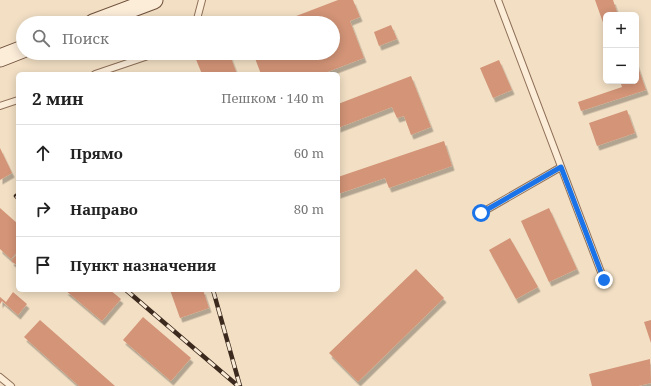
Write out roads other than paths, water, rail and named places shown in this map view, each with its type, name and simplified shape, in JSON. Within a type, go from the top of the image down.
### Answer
[{"type":"main road","points":[[112,16],[154,0]]},
{"type":"main road","points":[[0,58],[16,52]]},
{"type":"lane","points":[[198,16],[202,0]]},
{"type":"lane","points":[[498,0],[604,280]]},
{"type":"lane","points":[[101,72],[136,60]]},
{"type":"lane","points":[[0,106],[16,101]]},
{"type":"lane","points":[[481,213],[561,167]]},
{"type":"lane","points":[[0,377],[11,386]]},
{"type":"railway","points":[[128,292],[238,386]]},
{"type":"railway","points":[[214,292],[240,386]]}]
